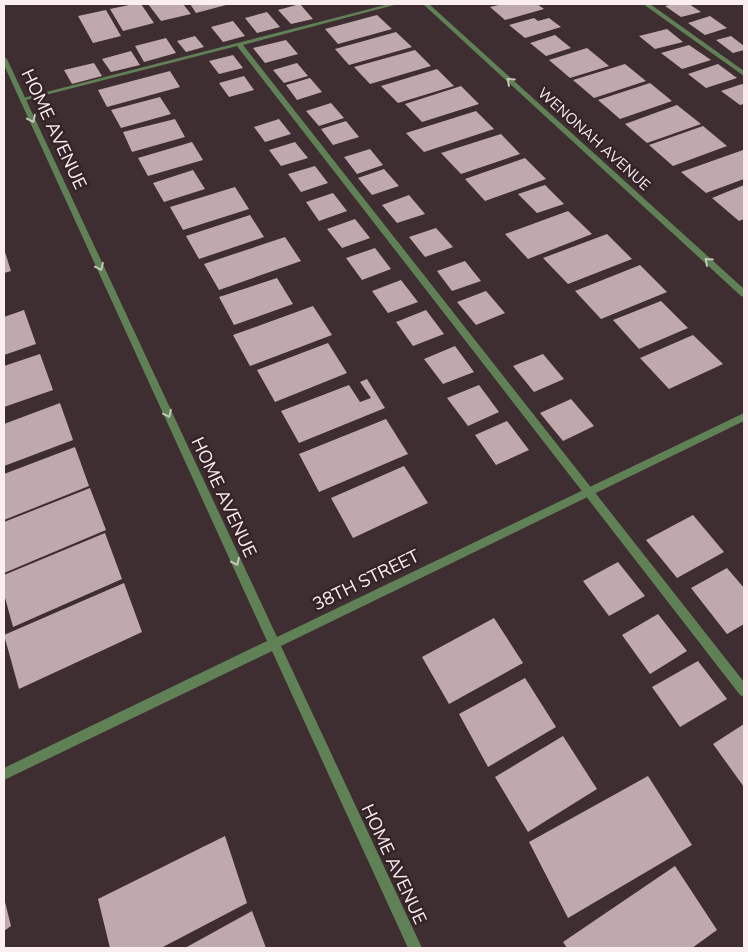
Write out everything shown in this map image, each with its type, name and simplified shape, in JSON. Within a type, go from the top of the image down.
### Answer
[{"type":"street","points":[[22,99],[395,4]]},
{"type":"street","name":"WENONAH AVENUE","points":[[426,4],[744,294]]},
{"type":"street","points":[[646,4],[744,74]]},
{"type":"street","points":[[239,44],[744,691]]},
{"type":"street","name":"HOME AVENUE","points":[[4,59],[415,948]]},
{"type":"street","name":"38TH STREET","points":[[4,774],[744,417]]},
{"type":"building","points":[[141,4],[154,23],[123,31],[110,9]]},
{"type":"building","points":[[148,4],[183,4],[191,14],[161,21]]},
{"type":"building","points":[[190,4],[225,4],[226,5],[196,13]]},
{"type":"building","points":[[300,4],[313,19],[291,24],[278,10]]},
{"type":"building","points":[[503,4],[537,4],[544,9],[505,20],[490,7]]},
{"type":"building","points":[[689,4],[701,12],[681,17],[665,6]]},
{"type":"building","points":[[106,10],[121,36],[93,43],[78,16]]},
{"type":"building","points":[[267,12],[280,27],[257,33],[245,18]]},
{"type":"building","points":[[377,15],[392,29],[338,44],[325,29]]},
{"type":"building","points":[[710,16],[727,28],[705,35],[688,23]]},
{"type":"building","points":[[534,18],[538,21],[549,18],[561,27],[525,38],[509,25]]},
{"type":"building","points":[[233,21],[245,36],[223,42],[211,27]]},
{"type":"building","points":[[667,29],[683,42],[655,49],[639,36]]},
{"type":"building","points":[[396,32],[412,47],[349,65],[335,49]]},
{"type":"building","points":[[555,35],[571,48],[546,56],[530,43]]},
{"type":"building","points":[[195,36],[204,47],[186,52],[177,41]]},
{"type":"building","points":[[731,36],[744,46],[744,50],[733,53],[716,40]]},
{"type":"building","points":[[166,38],[176,53],[144,62],[135,46]]},
{"type":"building","points":[[286,40],[298,54],[265,63],[253,48]]},
{"type":"building","points":[[689,45],[711,60],[682,69],[661,53]]},
{"type":"building","points":[[587,48],[609,66],[570,78],[549,60]]},
{"type":"building","points":[[415,50],[431,66],[370,84],[354,67]]},
{"type":"building","points":[[131,51],[140,65],[111,72],[102,59]]},
{"type":"building","points":[[233,55],[243,68],[219,74],[209,61]]},
{"type":"building","points":[[94,63],[102,76],[72,84],[64,70]]},
{"type":"building","points":[[297,63],[308,76],[284,83],[273,70]]},
{"type":"building","points":[[625,64],[646,81],[594,98],[573,80]]},
{"type":"building","points":[[718,64],[737,78],[706,88],[688,74]]},
{"type":"building","points":[[437,69],[454,86],[398,103],[381,86]]},
{"type":"building","points":[[170,71],[180,87],[107,107],[98,90]]},
{"type":"building","points":[[244,76],[254,90],[229,97],[219,83]]},
{"type":"building","points":[[310,78],[322,92],[297,100],[286,85]]},
{"type":"building","points":[[650,83],[672,101],[620,119],[598,100]]},
{"type":"building","points":[[742,84],[744,86],[744,104],[740,105],[721,91]]},
{"type":"building","points":[[461,86],[479,104],[422,122],[405,104]]},
{"type":"building","points":[[160,97],[171,114],[121,128],[111,110]]},
{"type":"building","points":[[331,103],[344,118],[319,126],[306,111]]},
{"type":"building","points":[[677,105],[701,124],[647,143],[625,124]]},
{"type":"building","points":[[476,111],[494,129],[424,152],[406,133]]},
{"type":"building","points":[[175,119],[185,137],[132,152],[123,132]]},
{"type":"building","points":[[279,119],[291,134],[265,142],[254,127]]},
{"type":"building","points":[[346,121],[359,137],[333,145],[321,129]]},
{"type":"building","points":[[703,126],[727,146],[673,166],[649,145]]},
{"type":"building","points":[[501,134],[520,154],[461,174],[441,153]]},
{"type":"building","points":[[192,142],[203,160],[148,176],[138,158]]},
{"type":"building","points":[[295,142],[308,158],[281,166],[269,150]]},
{"type":"building","points":[[370,149],[383,165],[357,174],[344,157]]},
{"type":"building","points":[[743,150],[744,179],[706,193],[681,172]]},
{"type":"building","points":[[525,158],[546,179],[485,201],[465,179]]},
{"type":"building","points":[[315,166],[328,183],[301,192],[288,174]]},
{"type":"building","points":[[384,169],[399,186],[372,195],[358,178]]},
{"type":"building","points":[[193,170],[205,189],[164,202],[153,183]]},
{"type":"building","points":[[545,185],[564,204],[537,213],[518,194]]},
{"type":"building","points":[[744,185],[744,219],[739,221],[712,198]]},
{"type":"building","points":[[235,187],[249,209],[183,230],[170,207]]},
{"type":"building","points":[[333,193],[347,211],[319,221],[306,202]]},
{"type":"building","points":[[409,195],[425,214],[397,223],[382,205]]},
{"type":"building","points":[[568,211],[592,234],[528,259],[505,234]]},
{"type":"building","points":[[250,215],[264,237],[199,259],[186,236]]},
{"type":"building","points":[[355,219],[370,238],[342,248],[327,229]]},
{"type":"building","points":[[436,228],[453,247],[425,257],[409,237]]},
{"type":"building","points":[[607,234],[632,259],[568,284],[543,258]]},
{"type":"building","points":[[285,237],[301,261],[219,290],[204,264]]},
{"type":"building","points":[[375,248],[391,269],[362,280],[346,258]]},
{"type":"building","points":[[4,249],[11,271],[4,273]]},
{"type":"building","points":[[465,261],[481,281],[452,291],[437,271]]},
{"type":"building","points":[[640,265],[667,292],[601,319],[575,291]]},
{"type":"building","points":[[277,278],[293,304],[234,325],[219,297]]},
{"type":"building","points":[[401,280],[418,302],[388,313],[372,291]]},
{"type":"building","points":[[486,291],[505,313],[476,325],[457,302]]},
{"type":"building","points":[[661,301],[688,328],[639,349],[613,320]]},
{"type":"building","points":[[313,306],[332,335],[250,366],[233,335]]},
{"type":"building","points":[[24,310],[36,344],[4,355],[4,317]]},
{"type":"building","points":[[426,310],[444,334],[413,346],[396,322]]},
{"type":"building","points":[[693,335],[723,364],[669,389],[640,358]]},
{"type":"building","points":[[328,343],[347,373],[275,402],[257,370]]},
{"type":"building","points":[[455,346],[474,372],[443,384],[424,359]]},
{"type":"building","points":[[40,354],[53,390],[4,407],[4,366]]},
{"type":"building","points":[[543,354],[564,379],[534,392],[513,366]]},
{"type":"building","points":[[367,379],[385,408],[299,443],[281,411],[349,385],[360,402],[371,398],[360,382]]},
{"type":"building","points":[[479,385],[499,412],[468,426],[447,398]]},
{"type":"building","points":[[571,399],[594,426],[563,441],[540,413]]},
{"type":"building","points":[[60,403],[73,440],[4,466],[4,424]]},
{"type":"building","points":[[386,419],[408,454],[319,492],[299,454]]},
{"type":"building","points":[[507,421],[529,450],[496,465],[475,435]]},
{"type":"building","points":[[75,447],[89,486],[4,520],[4,474]]},
{"type":"building","points":[[404,466],[428,503],[353,538],[331,498]]},
{"type":"building","points":[[90,488],[106,530],[4,573],[4,522]]},
{"type":"building","points":[[693,515],[724,552],[677,578],[646,540]]},
{"type":"building","points":[[105,533],[122,579],[13,627],[4,594],[4,575]]},
{"type":"building","points":[[618,562],[645,596],[609,616],[583,581]]},
{"type":"building","points":[[727,568],[744,588],[744,624],[727,634],[691,588]]},
{"type":"building","points":[[124,583],[142,632],[19,689],[4,635]]},
{"type":"building","points":[[658,614],[687,651],[650,674],[622,635]]},
{"type":"building","points":[[494,618],[523,663],[449,704],[422,657]]},
{"type":"building","points":[[698,661],[727,699],[680,727],[652,687]]},
{"type":"building","points":[[525,678],[556,727],[488,767],[459,714]]},
{"type":"building","points":[[744,724],[744,787],[713,744]]},
{"type":"building","points":[[563,736],[597,789],[528,832],[495,777]]},
{"type":"building","points":[[648,776],[692,845],[568,918],[529,842]]},
{"type":"building","points":[[225,836],[247,903],[161,948],[110,948],[98,899]]},
{"type":"building","points":[[675,866],[717,930],[692,948],[567,948],[563,942]]},
{"type":"building","points":[[4,898],[11,926],[4,931]]},
{"type":"building","points":[[252,911],[266,948],[185,948]]}]
